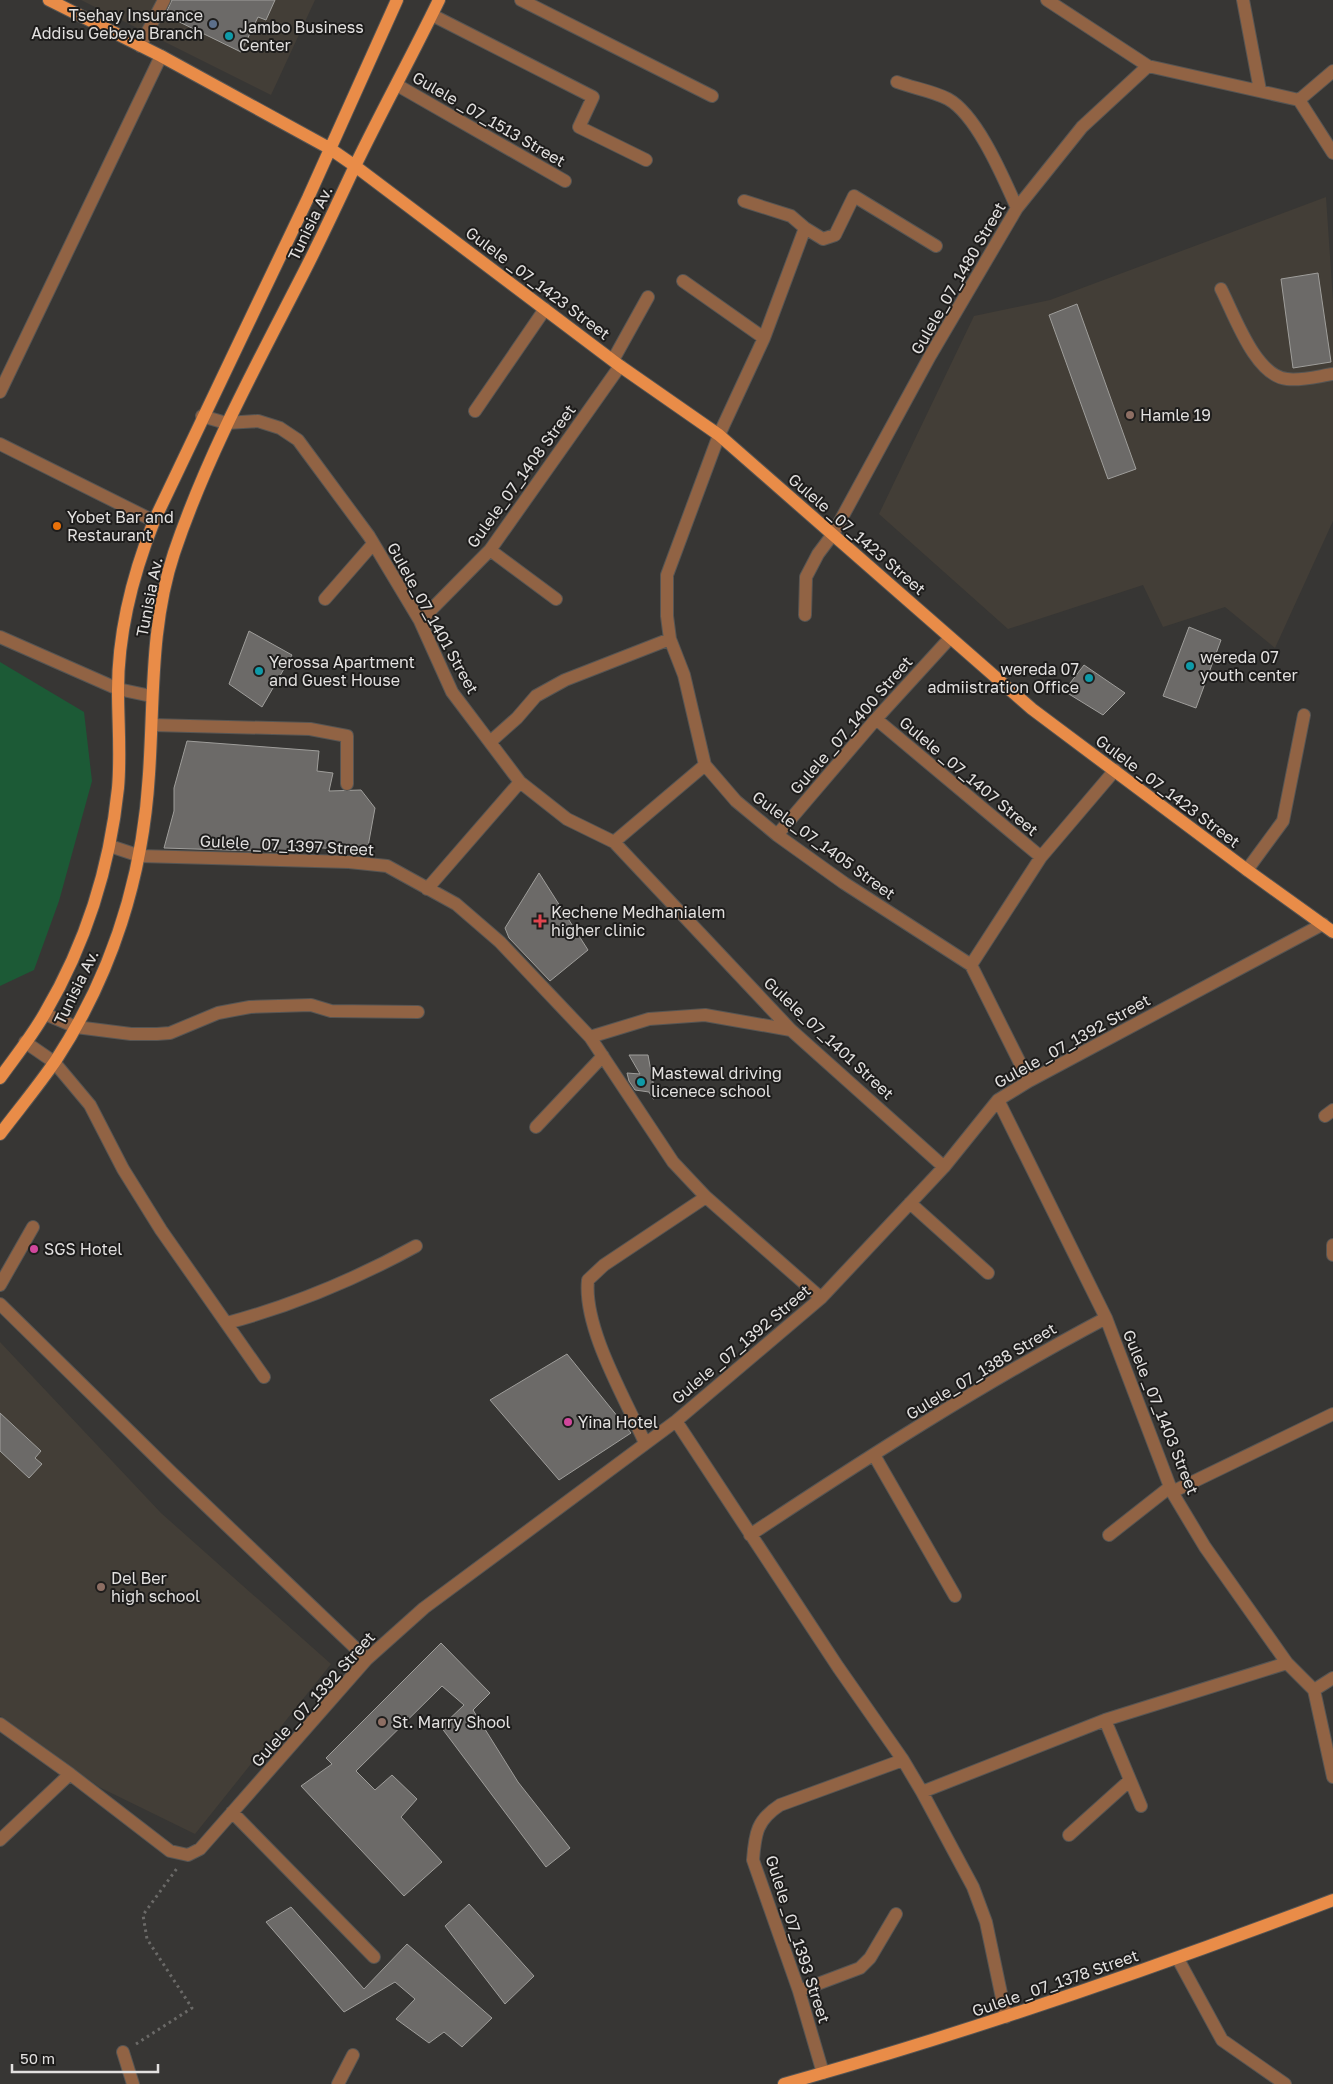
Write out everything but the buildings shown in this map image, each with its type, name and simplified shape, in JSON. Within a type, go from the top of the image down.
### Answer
[{"type":"main road","name":"Gulele _07_1423 Street","points":[[49,0],[161,56],[329,148],[355,166],[617,363],[719,435],[1032,709],[1247,870],[1328,928]]},
{"type":"main road","name":"Tunisia Av.","points":[[0,1078],[45,1014],[62,982],[96,897],[110,846],[118,788],[120,744],[118,689],[126,612],[138,561],[154,521],[202,416],[308,198],[397,0]]},
{"type":"main road","name":"Tunisia Av.","points":[[0,1134],[54,1062],[76,1027],[101,976],[122,924],[140,856],[149,778],[152,725],[151,696],[159,612],[174,551],[226,423],[334,212],[355,166],[439,0]]},
{"type":"main road","name":"Gulele _07_1378 Street","points":[[784,2084],[1006,2017],[1178,1959],[1333,1900]]},
{"type":"street","points":[[140,46],[164,0]]},
{"type":"street","points":[[522,0],[712,96]]},
{"type":"street","points":[[1047,0],[1148,66],[1299,100],[1333,153]]},
{"type":"street","points":[[1244,1],[1260,90]]},
{"type":"street","points":[[432,15],[592,97],[579,127],[646,160]]},
{"type":"street","points":[[0,392],[161,56]]},
{"type":"street","name":"Gulele_07_1480 Street","points":[[805,616],[806,578],[818,554],[833,534],[930,356],[1018,208],[1082,127],[1148,66]]},
{"type":"street","points":[[1299,100],[1333,71]]},
{"type":"street","points":[[897,82],[947,98],[963,109],[997,166],[1018,208]]},
{"type":"street","name":"Gulele _07_1513 Street","points":[[398,84],[565,182]]},
{"type":"street","points":[[744,201],[792,216],[805,228],[823,239],[834,235],[854,196],[936,246]]},
{"type":"street","name":"Gulele_07_1405 Street","points":[[805,228],[764,338],[719,435],[667,575],[667,616],[670,639],[684,676],[704,765],[736,801],[777,835],[844,883],[971,965]]},
{"type":"street","points":[[683,281],[764,338]]},
{"type":"street","points":[[1221,289],[1258,363],[1272,374],[1286,379],[1333,374]]},
{"type":"street","name":"Gulele_07_1408 Street","points":[[420,621],[490,550],[617,363],[648,297]]},
{"type":"street","points":[[475,411],[544,308]]},
{"type":"street","name":"Gulele_07_1401 Street","points":[[202,416],[226,423],[258,421],[280,428],[298,440],[374,544],[420,621],[452,692],[520,782],[567,819],[614,842],[791,1030],[944,1166]]},
{"type":"street","points":[[0,444],[154,521]]},
{"type":"street","points":[[325,600],[374,544]]},
{"type":"street","points":[[490,550],[556,600]]},
{"type":"street","points":[[0,637],[118,689],[151,696]]},
{"type":"street","name":"Gulele _07_1400 Street","points":[[777,835],[876,719],[950,638]]},
{"type":"street","points":[[490,742],[517,718],[536,696],[565,680],[670,639]]},
{"type":"street","points":[[1247,870],[1283,821],[1304,715]]},
{"type":"street","name":"Gulele _07_1407 Street","points":[[876,719],[1041,857]]},
{"type":"street","points":[[152,725],[310,729],[347,736],[347,784]]},
{"type":"street","points":[[614,842],[704,765]]},
{"type":"street","points":[[1029,1081],[971,965],[1041,857],[1115,770]]},
{"type":"street","points":[[427,889],[520,782]]},
{"type":"street","name":"Gulele _07_1397 Street","points":[[110,846],[140,856],[349,862],[387,866],[456,904],[500,942],[590,1037],[673,1162],[706,1198],[821,1298]]},
{"type":"street","name":"Gulele _07_1392 Street","points":[[188,1855],[200,1849],[367,1659],[424,1608],[676,1421],[821,1298],[944,1166],[998,1100],[1029,1081],[1328,928]]},
{"type":"street","points":[[45,1014],[76,1027],[131,1034],[157,1034],[170,1033],[218,1013],[250,1006],[311,1005],[331,1011],[418,1012]]},
{"type":"street","points":[[590,1037],[649,1019],[706,1015],[791,1030]]},
{"type":"street","points":[[25,1042],[54,1062],[90,1105],[123,1169],[142,1199],[264,1377]]},
{"type":"street","points":[[536,1127],[603,1056]]},
{"type":"street","name":"Gulele _07_1403 Street","points":[[998,1100],[1106,1318],[1171,1490],[1205,1547],[1287,1663],[1314,1690]]},
{"type":"street","points":[[645,1443],[597,1338],[586,1292],[588,1280],[604,1266],[706,1198]]},
{"type":"street","points":[[910,1203],[988,1273]]},
{"type":"street","points":[[0,1285],[33,1227]]},
{"type":"street","points":[[1333,1245],[1333,1256]]},
{"type":"street","points":[[228,1323],[266,1312],[351,1280],[416,1246]]},
{"type":"street","points":[[0,1304],[179,1480],[367,1659]]},
{"type":"street","name":"Gulele_07_1388 Street","points":[[750,1535],[874,1455],[1049,1348],[1106,1318]]},
{"type":"street","points":[[1109,1535],[1171,1490],[1333,1414]]},
{"type":"street","points":[[676,1421],[750,1535],[903,1760],[922,1792],[973,1887],[986,1922],[1006,2017]]},
{"type":"street","points":[[874,1455],[955,1596]]},
{"type":"street","points":[[922,1792],[1104,1720],[1287,1663]]},
{"type":"street","points":[[1333,1678],[1314,1690],[1333,1777]]},
{"type":"street","points":[[1104,1720],[1141,1806]]},
{"type":"street","points":[[0,1724],[70,1774],[170,1851],[188,1855]]},
{"type":"street","name":"Gulele _07_1393 Street","points":[[823,2073],[799,1990],[752,1860],[754,1838],[764,1815],[780,1805],[903,1760]]},
{"type":"street","points":[[0,1840],[70,1774]]},
{"type":"street","points":[[1069,1835],[1129,1781]]},
{"type":"street","points":[[232,1812],[374,1957]]},
{"type":"street","points":[[799,1990],[860,1968],[870,1958],[896,1914]]},
{"type":"street","points":[[1178,1959],[1222,2040],[1285,2084]]},
{"type":"street","points":[[123,2052],[133,2084]]},
{"type":"street","points":[[338,2084],[353,2054]]},
{"type":"path","points":[[123,2052],[192,2008],[147,1939],[143,1915],[188,1855]]},
{"type":"shaded area","points":[[81,0],[315,0],[271,95]]},
{"type":"shaded area","name":"Hamle 19","points":[[1326,197],[1333,301],[1333,521],[1275,648],[1225,607],[1163,627],[1143,585],[1008,629],[879,514],[974,316],[1050,300]]},
{"type":"shaded area","points":[[0,1342],[161,1513],[331,1664],[195,1834],[99,1787],[0,1716]]},
{"type":"green space","points":[[0,662],[84,712],[92,781],[59,901],[34,970],[0,986]]},
{"type":"place","name":"Tsehay Insurance Addisu Gebeya Branch","points":[[213,24]]},
{"type":"place","name":"Jambo Business Center","points":[[229,36]]},
{"type":"place","name":"Hamle 19","points":[[1130,415]]},
{"type":"place","name":"Yobet Bar and Restaurant","points":[[57,526]]},
{"type":"place","name":"wereda 07 youth center","points":[[1190,666]]},
{"type":"place","name":"Yerossa Apartment and Guest House","points":[[259,671]]},
{"type":"place","name":"wereda 07 admiistration Office","points":[[1089,678]]},
{"type":"place","name":"Kechene Medhanialem higher clinic","points":[[540,921]]},
{"type":"place","name":"Mastewal driving licenece school","points":[[641,1082]]},
{"type":"place","name":"SGS Hotel","points":[[34,1249]]},
{"type":"place","name":"Yina Hotel","points":[[568,1422]]},
{"type":"place","name":"Del Ber high school","points":[[101,1587]]},
{"type":"place","name":"St. Marry Shool","points":[[382,1722]]}]
